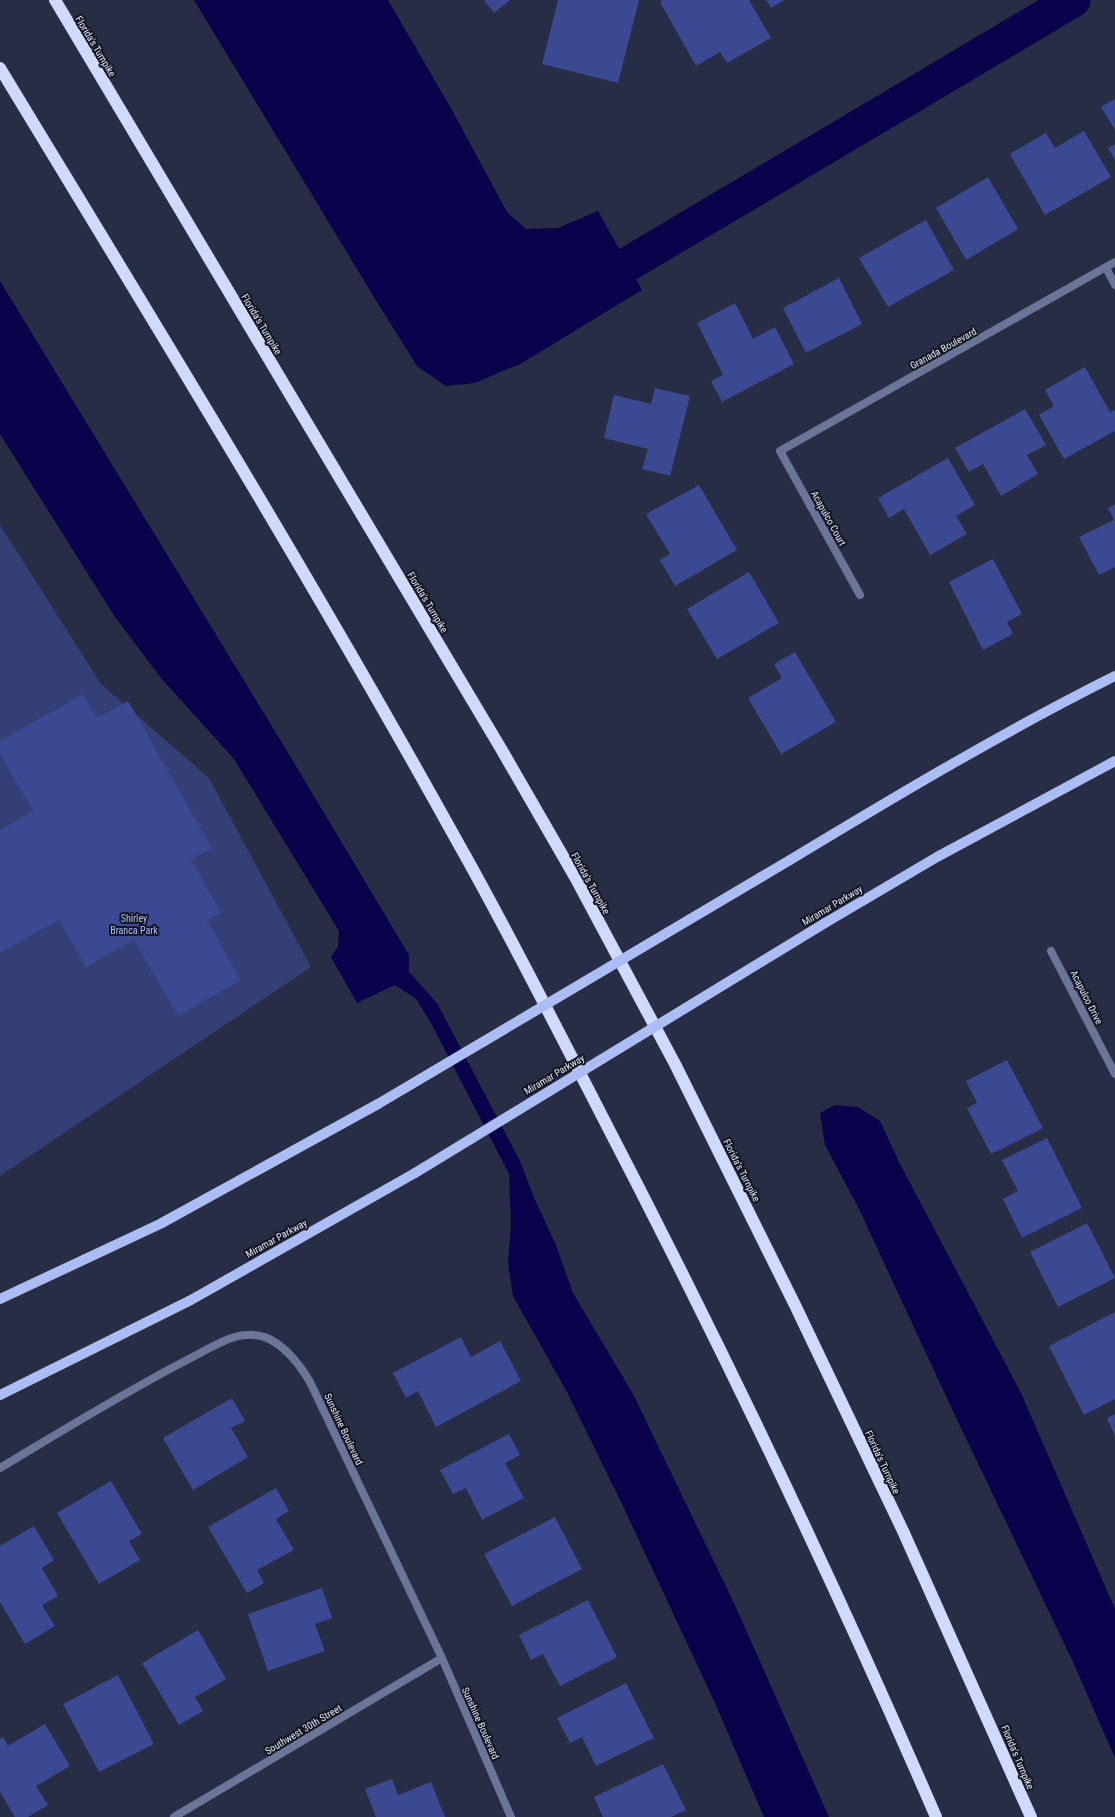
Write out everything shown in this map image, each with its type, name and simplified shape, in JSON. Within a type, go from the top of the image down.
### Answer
[{"type":"highway","name":"Florida's Turnpike","points":[[55,0],[500,747],[575,877],[675,1064],[795,1305],[903,1531],[1031,1817]]},
{"type":"highway","points":[[0,68],[303,571],[458,841],[525,966],[728,1363],[807,1530],[936,1817]]},
{"type":"main road","points":[[0,1299],[160,1224],[378,1104],[921,781],[1052,707],[1115,676]]},
{"type":"main road","name":"Miramar Parkway","points":[[0,1396],[191,1300],[415,1173],[825,923],[937,857],[1115,760]]},
{"type":"street","name":"Granada Boulevard","points":[[780,450],[1115,262]]},
{"type":"street","points":[[1106,268],[1115,285]]},
{"type":"street","name":"Acapulco Court","points":[[780,450],[860,595]]},
{"type":"street","name":"Acapulco Drive","points":[[1051,951],[1115,1074]]},
{"type":"street","name":"Sunshine Boulevard","points":[[0,1468],[145,1382],[234,1336],[255,1335],[270,1340],[284,1349],[300,1364],[310,1382],[442,1658],[511,1817]]},
{"type":"street","name":"Southwest 30th Street","points":[[174,1817],[442,1658]]},
{"type":"green space","name":"Shirley Branca Park","points":[[0,525],[101,684],[209,778],[311,967],[0,1176]]},
{"type":"shaded area","points":[[194,0],[388,0],[452,110],[507,212],[526,229],[558,228],[598,211],[642,290],[522,363],[475,383],[446,386],[417,366]]},
{"type":"shaded area","points":[[0,281],[290,756],[409,955],[409,972],[437,1003],[520,1161],[535,1200],[556,1245],[573,1293],[633,1394],[734,1603],[829,1817],[764,1817],[715,1703],[622,1504],[567,1392],[513,1296],[508,1263],[511,1224],[509,1174],[431,1023],[416,999],[395,985],[357,1003],[331,957],[338,946],[339,931],[234,759],[161,678],[115,617],[0,434]]},
{"type":"shaded area","points":[[835,1105],[858,1107],[880,1121],[899,1162],[1021,1393],[1115,1609],[1115,1758],[1073,1662],[952,1409],[859,1209],[825,1145],[820,1113]]},
{"type":"building","points":[[484,0],[510,0],[494,13]]},
{"type":"building","points":[[558,0],[639,0],[618,83],[542,64]]},
{"type":"building","points":[[663,0],[749,0],[771,38],[727,63],[720,52],[696,66],[660,2]]},
{"type":"building","points":[[766,0],[785,0],[771,8]]},
{"type":"building","points":[[1115,99],[1115,130],[1101,107]]},
{"type":"building","points":[[1084,131],[1111,177],[1045,215],[1010,154],[1046,133],[1055,148]]},
{"type":"building","points":[[1115,144],[1115,160],[1108,148]]},
{"type":"building","points":[[988,177],[1018,229],[966,260],[936,208]]},
{"type":"building","points":[[926,220],[954,270],[888,307],[859,258]]},
{"type":"building","points":[[839,278],[862,324],[806,353],[783,308]]},
{"type":"building","points":[[735,303],[753,339],[775,327],[794,364],[722,402],[711,381],[723,375],[697,323]]},
{"type":"building","points":[[1085,367],[1110,412],[1115,410],[1115,431],[1064,459],[1039,415],[1054,406],[1045,390]]},
{"type":"building","points":[[655,388],[690,396],[670,476],[642,469],[648,449],[604,438],[614,395],[651,404]]},
{"type":"building","points":[[1025,409],[1046,445],[1027,455],[1038,474],[1001,496],[983,464],[969,472],[955,448]]},
{"type":"building","points":[[948,458],[975,505],[956,516],[967,534],[930,555],[904,509],[889,518],[878,498]]},
{"type":"building","points":[[699,485],[737,550],[675,586],[660,560],[670,554],[646,514]]},
{"type":"building","points":[[1115,504],[1115,567],[1099,575],[1079,537],[1114,520],[1108,508]]},
{"type":"building","points":[[993,559],[1022,614],[1007,622],[1013,634],[983,650],[949,582]]},
{"type":"building","points":[[749,572],[779,623],[717,659],[687,609]]},
{"type":"building","points":[[795,652],[836,722],[781,754],[748,698],[782,678],[774,664]]},
{"type":"building","points":[[83,694],[97,718],[128,701],[212,848],[191,860],[221,913],[207,920],[241,980],[178,1016],[134,940],[86,967],[59,920],[0,953],[0,830],[33,811],[0,754],[0,741]]},
{"type":"building","points":[[1007,1060],[1043,1128],[991,1154],[967,1108],[977,1103],[966,1081]]},
{"type":"building","points":[[1047,1138],[1082,1208],[1022,1238],[1003,1199],[1018,1191],[1002,1160]]},
{"type":"building","points":[[1087,1223],[1115,1278],[1058,1307],[1030,1252]]},
{"type":"building","points":[[1115,1312],[1115,1399],[1084,1415],[1049,1346]]},
{"type":"building","points":[[461,1337],[471,1357],[500,1341],[521,1381],[436,1427],[418,1391],[406,1398],[393,1373]]},
{"type":"building","points":[[232,1398],[245,1421],[231,1428],[248,1457],[193,1490],[163,1438]]},
{"type":"building","points":[[1115,1414],[1115,1436],[1107,1418]]},
{"type":"building","points":[[509,1434],[520,1455],[505,1463],[524,1498],[482,1520],[466,1488],[453,1494],[440,1470]]},
{"type":"building","points":[[111,1481],[142,1534],[129,1541],[140,1560],[99,1584],[57,1513]]},
{"type":"building","points":[[276,1488],[289,1511],[276,1519],[294,1550],[257,1570],[264,1583],[247,1593],[208,1527]]},
{"type":"building","points":[[555,1517],[582,1569],[512,1606],[484,1554]]},
{"type":"building","points":[[34,1526],[54,1560],[42,1568],[58,1596],[42,1605],[55,1626],[25,1644],[0,1602],[0,1546]]},
{"type":"building","points":[[322,1588],[332,1618],[315,1624],[325,1651],[268,1671],[248,1614]]},
{"type":"building","points":[[588,1600],[617,1657],[560,1686],[543,1654],[531,1660],[519,1635]]},
{"type":"building","points":[[198,1630],[226,1679],[195,1697],[203,1711],[179,1725],[142,1663]]},
{"type":"building","points":[[118,1675],[154,1744],[99,1772],[63,1704]]},
{"type":"building","points":[[626,1683],[654,1738],[596,1766],[582,1737],[570,1743],[557,1718]]},
{"type":"building","points":[[45,1724],[70,1766],[36,1786],[48,1805],[28,1817],[15,1817],[0,1792],[0,1739],[3,1737],[8,1746]]},
{"type":"building","points":[[663,1764],[686,1810],[671,1817],[603,1817],[594,1797]]},
{"type":"building","points":[[392,1779],[398,1795],[431,1782],[445,1817],[376,1817],[365,1789]]},
{"type":"waterway","points":[[586,289],[1073,0]]}]
